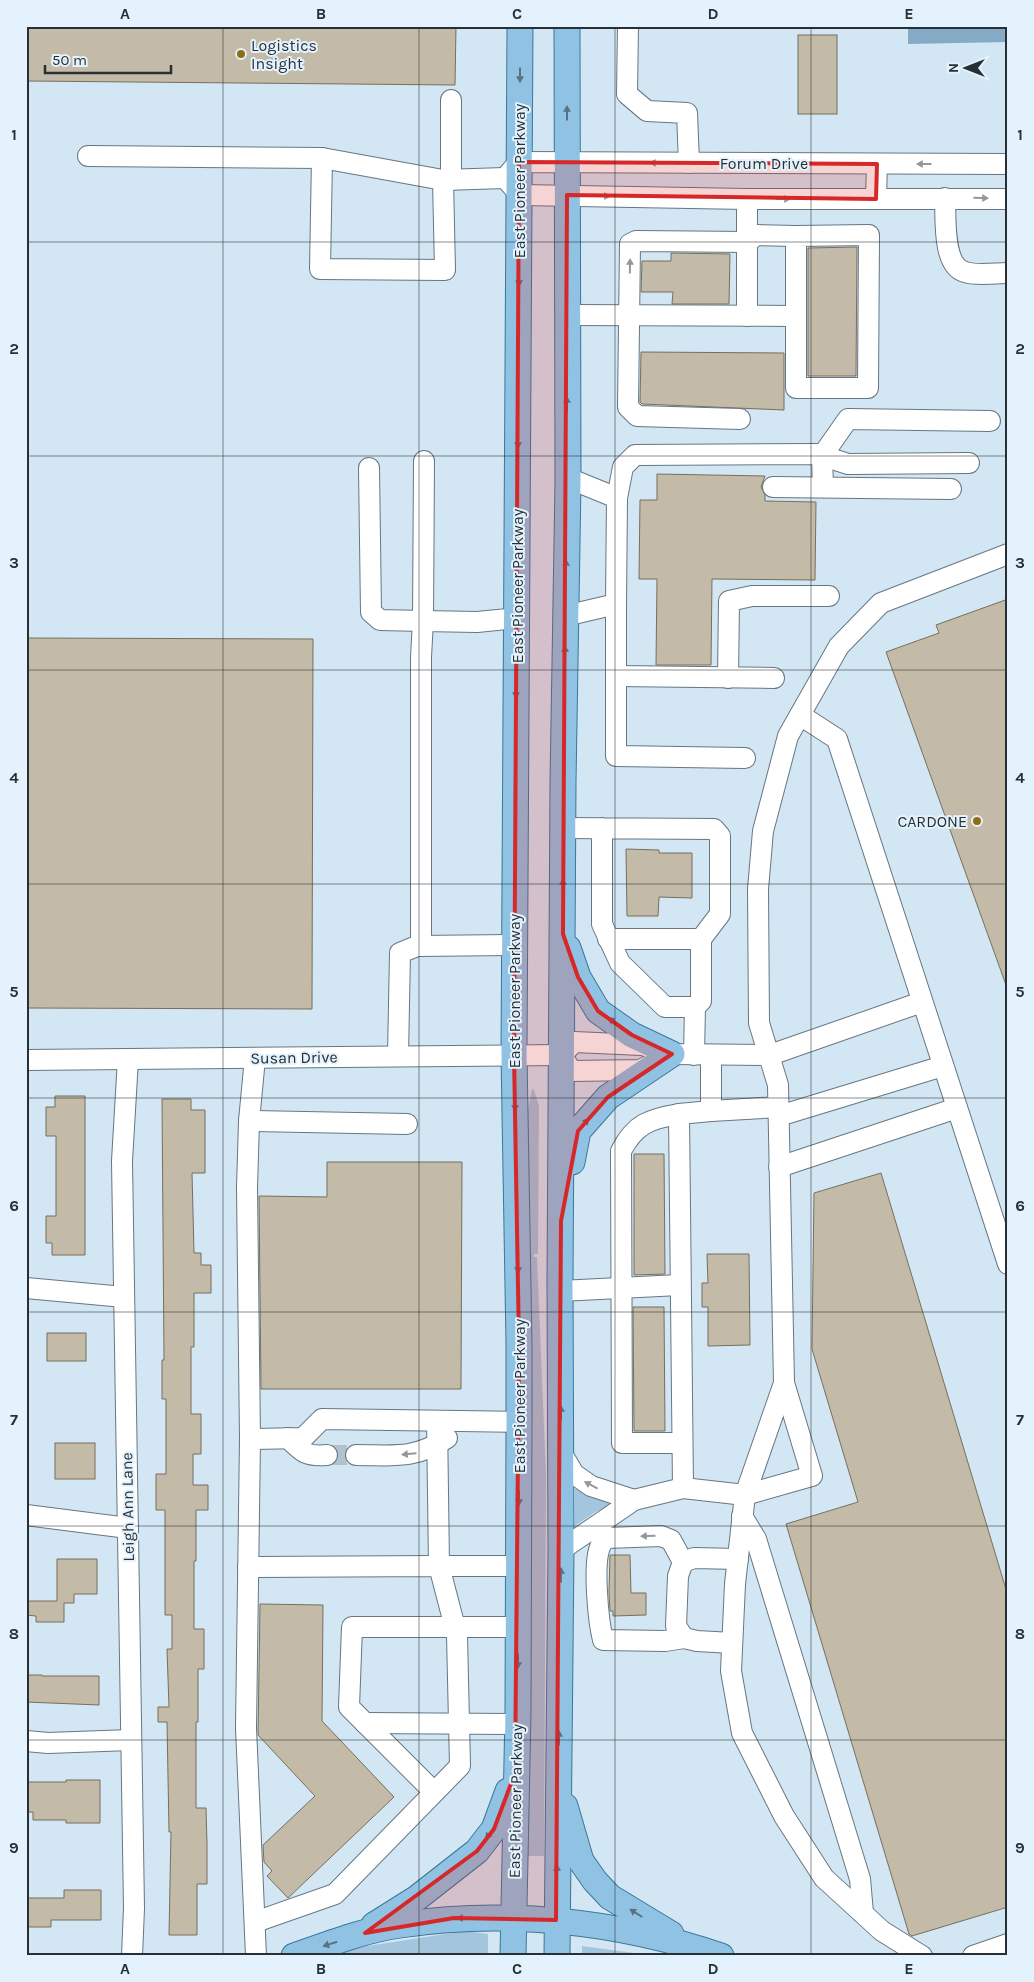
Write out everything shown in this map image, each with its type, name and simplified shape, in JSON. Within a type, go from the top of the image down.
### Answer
[{"type":"main road","name":"East Pioneer Parkway","points":[[513,1956],[518,1627],[518,1566],[511,1422],[517,618],[515,178],[520,26]]},
{"type":"main road","points":[[557,1956],[561,1550],[560,1291],[563,828],[568,478],[568,26]]},
{"type":"main road","points":[[563,934],[578,977],[598,1011],[632,1035],[692,1055]]},
{"type":"main road","points":[[561,1221],[578,1131],[608,1097],[692,1055]]},
{"type":"main road","points":[[365,1933],[417,1898],[476,1851],[494,1829],[515,1773]]},
{"type":"main road","points":[[558,1787],[581,1861],[595,1881],[610,1897],[693,1946]]},
{"type":"main road","points":[[294,1956],[365,1933],[398,1925],[454,1918],[556,1920],[628,1932],[693,1946],[721,1956]]},
{"type":"street","points":[[628,26],[627,94],[646,111],[687,113],[689,163]]},
{"type":"street","points":[[322,158],[320,269],[446,270],[447,180],[451,100]]},
{"type":"street","points":[[88,156],[322,158],[447,180],[515,178],[567,195],[747,199],[1008,198]]},
{"type":"street","name":"Forum Drive","points":[[515,178],[567,162],[1008,164]]},
{"type":"street","points":[[876,199],[877,164]]},
{"type":"street","points":[[945,198],[948,249],[951,260],[957,268],[965,273],[1008,273]]},
{"type":"street","points":[[747,199],[747,316]]},
{"type":"street","points":[[740,419],[637,416],[628,407],[630,244],[636,241],[748,242],[756,236],[868,235],[868,388],[796,388],[796,236]]},
{"type":"street","points":[[567,315],[796,316]]},
{"type":"street","points":[[823,488],[822,456],[848,419],[990,421]]},
{"type":"street","points":[[745,758],[616,756],[618,498],[623,467],[635,455],[817,454],[848,464],[969,463]]},
{"type":"street","points":[[421,946],[421,657],[424,462]]},
{"type":"street","points":[[369,468],[371,612],[380,620],[476,622],[517,618]]},
{"type":"street","points":[[568,478],[618,498]]},
{"type":"street","points":[[773,488],[951,489]]},
{"type":"street","points":[[561,1550],[634,1500],[683,1488],[745,1495],[812,1476],[784,1383],[778,1085],[760,1023],[758,889],[763,831],[788,736],[839,646],[881,603],[1008,554]]},
{"type":"street","points":[[728,678],[729,601],[752,596],[829,596]]},
{"type":"street","points":[[566,616],[616,604]]},
{"type":"street","points":[[616,676],[774,678]]},
{"type":"street","points":[[800,715],[837,739],[1008,1264]]},
{"type":"street","points":[[563,828],[714,828],[720,836],[720,914],[701,939],[701,1001],[695,1007],[692,1055],[711,1110]]},
{"type":"street","points":[[602,828],[602,924],[620,963],[665,1006],[695,1007]]},
{"type":"street","points":[[608,939],[701,939]]},
{"type":"street","points":[[398,1056],[400,953],[421,946],[514,945]]},
{"type":"street","points":[[692,1055],[640,1070],[571,1071],[562,1055],[574,1042],[642,1045],[692,1055],[770,1056],[922,1002]]},
{"type":"street","name":"Susan Drive","points":[[26,1060],[562,1055]]},
{"type":"street","points":[[254,1058],[249,1121],[247,1188],[250,1439],[246,1728],[256,1956]]},
{"type":"street","name":"Leigh Ann Lane","points":[[128,1059],[122,1161],[134,1908],[132,1956]]},
{"type":"street","points":[[682,1443],[622,1443],[621,1151],[630,1134],[644,1124],[656,1119],[679,1114],[711,1110],[779,1112],[943,1066]]},
{"type":"street","points":[[779,1167],[957,1108]]},
{"type":"street","points":[[679,1114],[679,1284],[683,1488]]},
{"type":"street","points":[[249,1121],[407,1124]]},
{"type":"street","points":[[560,1291],[679,1284]]},
{"type":"street","points":[[26,1288],[124,1297]]},
{"type":"street","points":[[784,1383],[745,1495],[742,1516],[731,1671],[742,1733],[784,1816],[824,1878],[882,1931],[922,1956]]},
{"type":"street","points":[[250,1439],[303,1438],[322,1419],[511,1422]]},
{"type":"street","points":[[255,1922],[335,1894],[460,1766],[457,1635],[439,1566],[437,1421]]},
{"type":"street","points":[[356,1455],[413,1455],[438,1444],[452,1435],[464,1431],[486,1431],[511,1422]]},
{"type":"street","points":[[288,1438],[302,1452],[313,1456],[327,1455]]},
{"type":"street","points":[[561,1452],[574,1474],[592,1486],[634,1500]]},
{"type":"street","points":[[26,1515],[128,1528]]},
{"type":"street","points":[[742,1516],[756,1539],[860,1880],[863,1913]]},
{"type":"street","points":[[684,1638],[676,1626],[678,1576],[683,1562],[671,1540],[661,1536],[607,1538],[600,1544],[597,1558],[599,1625],[603,1640],[665,1641],[684,1638],[697,1641],[732,1643]]},
{"type":"street","points":[[683,1562],[694,1558],[738,1559]]},
{"type":"street","points":[[248,1566],[518,1566]]},
{"type":"street","points":[[434,1792],[349,1707],[352,1627],[518,1627]]},
{"type":"street","points":[[365,1723],[459,1722],[517,1724]]},
{"type":"street","points":[[26,1741],[48,1743],[131,1740]]},
{"type":"street","points":[[973,1956],[1008,1944]]},
{"type":"highlighted area","points":[[519,162],[877,164],[876,199],[567,195],[563,934],[578,977],[598,1011],[632,1035],[672,1054],[608,1097],[578,1131],[561,1221],[556,1920],[454,1918],[365,1933],[477,1851],[494,1829],[515,1773],[519,1345],[514,1055]]},
{"type":"shaded area","points":[[908,26],[1008,26],[1008,42],[908,44]]},
{"type":"shaded area","points":[[532,1089],[539,1106],[538,1254],[534,1254],[534,1257],[537,1257],[546,1476],[544,1856],[524,1856],[527,1114]]},
{"type":"shaded area","points":[[575,1489],[610,1503],[610,1505],[595,1512],[575,1526]]},
{"type":"shaded area","points":[[465,1931],[488,1934],[488,1956],[333,1956],[367,1946]]},
{"type":"shaded area","points":[[582,1946],[656,1956],[582,1956]]},
{"type":"building","name":"Logistics Insight","points":[[26,26],[456,26],[455,85],[26,81]]},
{"type":"building","points":[[798,35],[837,35],[837,114],[798,114]]},
{"type":"building","points":[[857,247],[856,376],[808,376],[808,248]]},
{"type":"building","points":[[671,253],[730,254],[729,304],[672,304],[673,292],[641,292],[642,261],[671,261]]},
{"type":"building","points":[[641,352],[784,353],[784,410],[642,404],[640,402]]},
{"type":"building","points":[[657,474],[765,476],[761,487],[765,495],[765,501],[816,502],[815,580],[712,579],[711,665],[656,665],[657,579],[639,579],[640,500],[657,500]]},
{"type":"building","name":"CARDONE","points":[[1008,599],[1008,984],[1006,985],[886,652],[939,633],[936,625]]},
{"type":"building","points":[[26,638],[313,639],[312,1009],[26,1008]]},
{"type":"building","points":[[626,849],[659,850],[659,853],[692,853],[692,898],[659,897],[658,916],[627,916]]},
{"type":"building","points":[[55,1096],[85,1096],[85,1255],[52,1255],[52,1243],[46,1243],[46,1216],[56,1216],[56,1136],[46,1136],[46,1107],[55,1107]]},
{"type":"building","points":[[162,1099],[191,1099],[191,1110],[205,1110],[205,1173],[192,1173],[194,1253],[201,1253],[201,1265],[211,1265],[211,1293],[194,1293],[194,1347],[191,1347],[191,1414],[201,1414],[201,1454],[193,1454],[193,1485],[208,1485],[208,1510],[196,1510],[196,1561],[194,1561],[194,1629],[204,1629],[204,1669],[198,1669],[196,1808],[206,1808],[207,1844],[207,1884],[197,1884],[197,1935],[169,1935],[171,1832],[169,1832],[167,1722],[158,1722],[158,1707],[169,1707],[167,1649],[172,1649],[172,1615],[165,1615],[165,1510],[156,1510],[156,1474],[166,1474],[166,1399],[162,1399],[162,1360],[164,1360]]},
{"type":"building","points":[[634,1154],[664,1154],[665,1274],[634,1275]]},
{"type":"building","points":[[327,1162],[462,1162],[461,1389],[261,1389],[259,1196],[327,1197]]},
{"type":"building","points":[[881,1173],[1008,1596],[1008,1907],[912,1936],[909,1934],[786,1524],[858,1502],[812,1349],[814,1193]]},
{"type":"building","points":[[707,1254],[749,1254],[750,1345],[708,1346],[708,1307],[702,1307],[702,1283],[708,1283]]},
{"type":"building","points":[[633,1307],[664,1307],[665,1431],[634,1431]]},
{"type":"building","points":[[47,1333],[86,1333],[86,1361],[47,1361]]},
{"type":"building","points":[[55,1443],[95,1443],[95,1479],[55,1479]]},
{"type":"building","points":[[610,1555],[630,1555],[631,1593],[646,1593],[646,1615],[613,1616],[613,1611],[610,1611]]},
{"type":"building","points":[[57,1559],[97,1559],[97,1594],[74,1594],[74,1603],[64,1603],[64,1622],[36,1622],[36,1616],[26,1615],[26,1601],[57,1601]]},
{"type":"building","points":[[260,1604],[323,1605],[322,1721],[394,1797],[288,1898],[267,1876],[272,1871],[264,1862],[263,1845],[315,1796],[258,1735]]},
{"type":"building","points":[[26,1675],[99,1676],[99,1705],[26,1702]]},
{"type":"building","points":[[66,1780],[100,1780],[100,1823],[66,1823],[66,1820],[33,1820],[33,1812],[26,1812],[26,1782],[66,1782]]},
{"type":"building","points":[[64,1890],[101,1890],[101,1920],[51,1920],[51,1927],[26,1927],[26,1898],[64,1898]]},
{"type":"tunnel","points":[[327,1455],[356,1455]]},
{"type":"place","name":"Logistics Insight","points":[[241,54]]},
{"type":"place","name":"CARDONE","points":[[977,821]]}]
